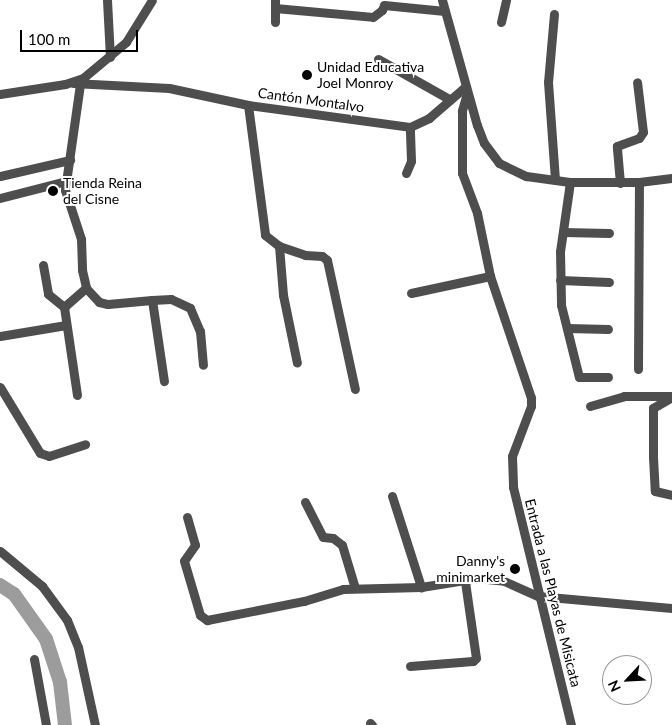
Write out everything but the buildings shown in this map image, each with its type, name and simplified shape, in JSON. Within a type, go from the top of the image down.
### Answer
[{"type":"street","points":[[108,0],[110,56]]},
{"type":"street","points":[[0,94],[77,83],[110,56],[140,24],[152,0]]},
{"type":"street","points":[[442,0],[466,90],[484,143],[499,163],[513,172],[570,182],[620,183],[672,178]]},
{"type":"street","points":[[501,22],[506,0]]},
{"type":"street","points":[[275,22],[275,4],[373,17],[382,2],[445,11]]},
{"type":"street","points":[[554,14],[548,82],[555,180]]},
{"type":"street","points":[[378,60],[449,99]]},
{"type":"street","points":[[620,183],[617,146],[639,138],[643,132],[638,82]]},
{"type":"street","points":[[77,83],[66,181],[67,201],[81,240],[82,270],[86,288],[99,302],[108,304],[171,299],[190,308],[200,331],[204,365]]},
{"type":"street","name":"Cantón Montalvo","points":[[77,83],[169,88],[248,106],[410,127]]},
{"type":"street","points":[[406,173],[411,161],[410,127],[429,118],[449,99],[466,90]]},
{"type":"street","name":"Entrada a las Playas de Misicata","points":[[466,90],[462,111],[461,166],[477,213],[490,276],[531,398],[531,406],[512,456],[511,470],[538,596],[570,725]]},
{"type":"street","points":[[248,106],[262,226],[265,235],[279,246],[305,255],[322,256],[327,260],[354,388]]},
{"type":"street","points":[[0,176],[69,163]]},
{"type":"street","points":[[0,180],[69,163]]},
{"type":"street","points":[[0,198],[66,181]]},
{"type":"street","points":[[570,182],[563,232],[560,280],[561,305],[580,377],[608,376]]},
{"type":"street","points":[[638,369],[639,182]]},
{"type":"street","points":[[563,232],[609,233]]},
{"type":"street","points":[[279,246],[283,295],[297,363]]},
{"type":"street","points":[[43,265],[48,294],[64,307],[77,395]]},
{"type":"street","points":[[411,293],[490,276]]},
{"type":"street","points":[[560,280],[609,282]]},
{"type":"street","points":[[64,307],[86,288]]},
{"type":"street","points":[[152,300],[164,381]]},
{"type":"street","points":[[0,336],[66,325]]},
{"type":"street","points":[[567,328],[608,329]]},
{"type":"street","points":[[0,387],[40,453],[49,456],[85,444]]},
{"type":"street","points":[[590,406],[624,396],[672,397]]},
{"type":"street","points":[[672,397],[653,408],[655,491],[672,495]]},
{"type":"street","points":[[392,496],[421,587]]},
{"type":"street","points":[[305,502],[323,537],[334,538],[342,545],[355,588]]},
{"type":"street","points":[[187,516],[196,546],[184,561],[203,618],[211,620],[304,601],[355,588],[421,587],[490,578],[538,596],[672,608]]},
{"type":"street","points":[[0,551],[42,586],[67,620],[78,648],[95,725]]},
{"type":"street","points":[[410,666],[474,661],[476,658],[465,582]]},
{"type":"street","points":[[34,658],[46,725]]},
{"type":"waterway","points":[[0,585],[14,594],[46,639],[60,682],[65,725]]},
{"type":"place","name":"Unidad Educativa Joel Monroy","points":[[307,75]]},
{"type":"place","name":"Tienda Reina del Cisne","points":[[53,191]]},
{"type":"place","name":"Danny's minimarket","points":[[515,569]]}]
